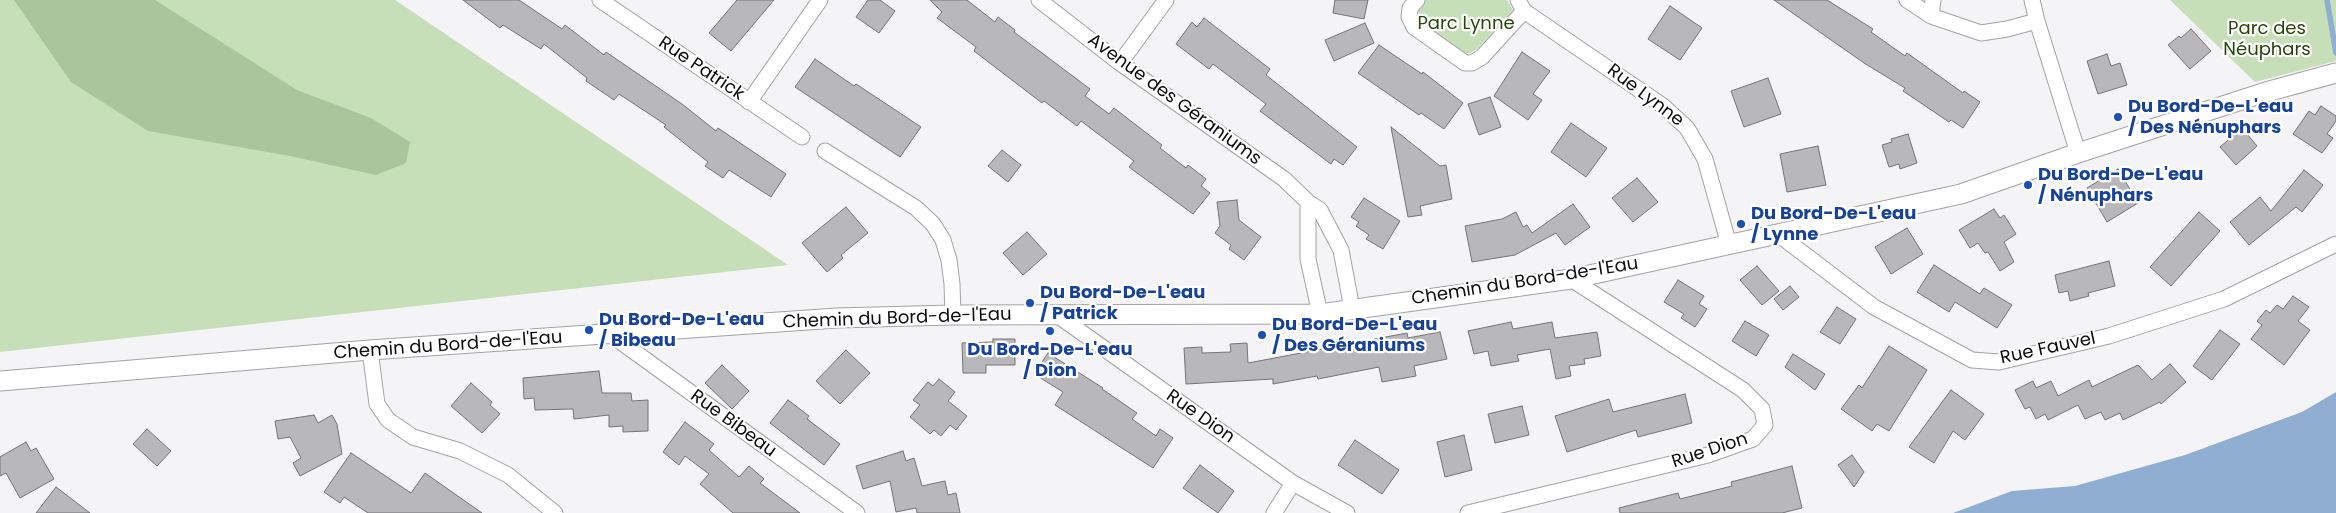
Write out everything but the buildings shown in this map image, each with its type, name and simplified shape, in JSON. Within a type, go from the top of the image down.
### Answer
[{"type":"street","name":"Rue Patrick","points":[[600,0],[802,137]]},
{"type":"street","points":[[749,102],[820,0]]},
{"type":"street","name":"Avenue des Géraniums","points":[[1038,0],[1120,63],[1284,178],[1308,202],[1320,210],[1341,250],[1350,298],[1350,310]]},
{"type":"street","points":[[1120,63],[1166,0]]},
{"type":"street","name":"Rue Lynne","points":[[1417,0],[1410,8],[1409,17],[1414,27],[1465,63],[1472,63],[1482,57],[1521,6],[1663,106],[1687,128],[1706,159],[1729,245]]},
{"type":"street","points":[[1907,0],[1931,16],[1982,33],[2007,29],[2036,21]]},
{"type":"street","points":[[1931,16],[1933,0]]},
{"type":"street","points":[[2032,0],[2036,21],[2078,153]]},
{"type":"street","name":"Chemin du Bord-de-l'Eau","points":[[0,380],[370,350],[837,318],[952,315],[1320,314],[1572,279],[1961,194],[2078,153],[2266,92],[2336,73]]},
{"type":"street","points":[[824,151],[916,208],[933,224],[943,240],[949,260],[952,284],[952,315]]},
{"type":"street","points":[[1308,202],[1308,259],[1320,314]]},
{"type":"street","name":"Rue Fauvel","points":[[1779,235],[1874,307],[1972,360],[1999,362],[2110,336],[2224,299],[2336,244]]},
{"type":"street","name":"Rue Dion","points":[[1468,513],[1708,455],[1753,439],[1765,425],[1762,409],[1743,390],[1572,279]]},
{"type":"street","name":"Rue Dion","points":[[1057,315],[1293,483],[1347,513]]},
{"type":"street","name":"Rue Bibeau","points":[[610,334],[857,513]]},
{"type":"street","points":[[370,350],[377,404],[388,420],[413,436],[460,451],[508,475],[555,513]]},
{"type":"street","points":[[1274,513],[1293,483]]},
{"type":"green space","points":[[0,0],[395,0],[788,265],[0,352]]},
{"type":"green space","points":[[14,0],[155,0],[297,90],[371,118],[410,142],[406,163],[376,175],[290,156],[148,131],[71,82]]},
{"type":"green space","name":"Parc Lynne","points":[[1425,0],[1507,0],[1513,10],[1478,48],[1470,53],[1464,53],[1422,24],[1418,15],[1419,8]]},
{"type":"green space","name":"Parc des Néuphars","points":[[2170,0],[2336,0],[2336,61],[2255,82]]},
{"type":"water","points":[[2336,392],[2336,513],[1953,513],[2012,491],[2075,486],[2185,455],[2302,412]]},
{"type":"waterway","points":[[2327,0],[2336,53]]},
{"type":"place","name":"Du Bord-De-L'eau / Des Nénuphars","points":[[2118,117]]},
{"type":"place","name":"Du Bord-De-L'eau / Nénuphars","points":[[2028,185]]},
{"type":"place","name":"Du Bord-De-L'eau / Lynne","points":[[1741,224]]},
{"type":"place","name":"Du Bord-De-L'eau / Patrick","points":[[1030,303]]},
{"type":"place","name":"Du Bord-De-L'eau / Bibeau","points":[[589,330]]},
{"type":"place","name":"Du Bord-De-L'eau / Dion","points":[[1050,331]]},
{"type":"place","name":"Du Bord-De-L'eau / Des Géraniums","points":[[1262,335]]}]
